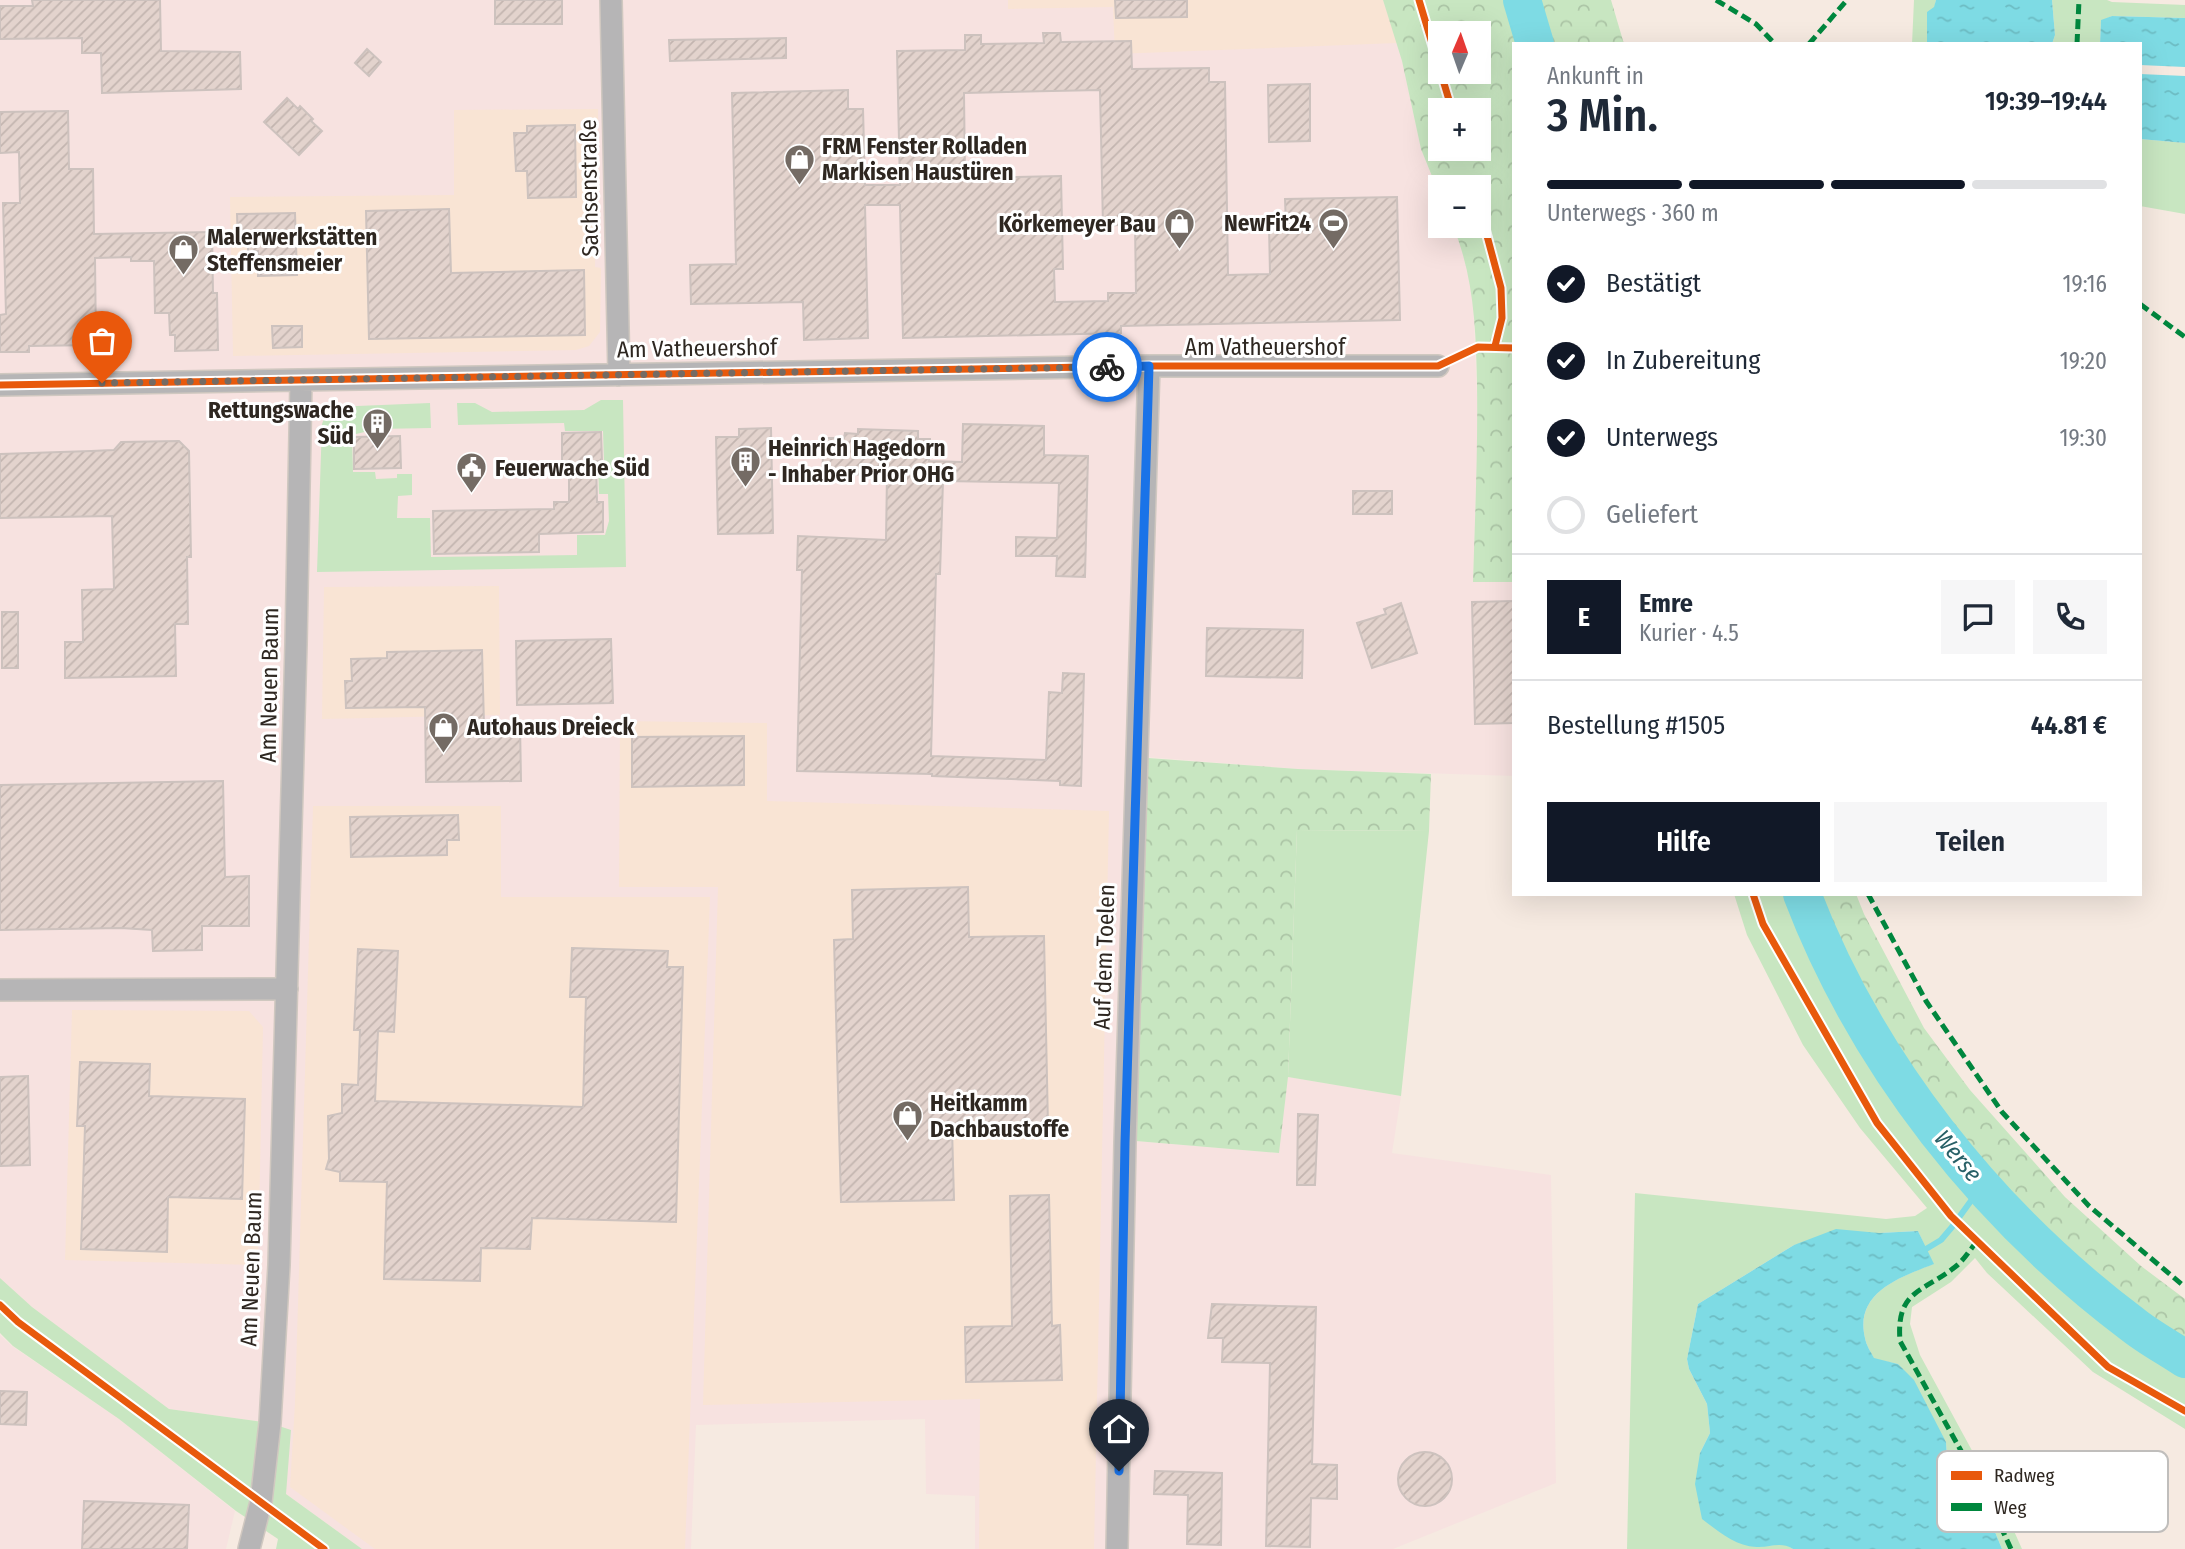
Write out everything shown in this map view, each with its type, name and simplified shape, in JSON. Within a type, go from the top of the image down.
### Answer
[{"type":"street","name":"Sachsenstraße","points":[[611,0],[619,375]]},
{"type":"street","name":"Am Vatheuershof","points":[[0,385],[1149,366],[1438,366]]},
{"type":"street","name":"Auf dem Toelen","points":[[1117,1549],[1125,1129],[1149,366]]},
{"type":"street","name":"Am Neuen Baum","points":[[249,1549],[261,1502],[270,1423],[279,1265],[301,381]]},
{"type":"street","points":[[0,990],[287,989]]},
{"type":"shaded area","points":[[0,0],[1383,0],[1402,61],[1421,149],[1432,175],[1428,175],[1428,238],[1458,238],[1473,298],[1478,422],[1473,581],[1512,582],[1512,776],[1298,769],[1147,757],[1135,1141],[1278,1153],[1288,1077],[1401,1096],[1392,1153],[1551,1175],[1556,1483],[1393,1549],[975,1549],[975,1496],[926,1494],[925,1419],[696,1425],[691,1549],[362,1549],[286,1494],[270,1423],[169,1409],[32,1307],[0,1278]]},
{"type":"shaded area","points":[[1008,0],[1383,0],[1397,43],[1115,54],[1113,7],[1008,9]]},
{"type":"shaded area","points":[[598,109],[599,225],[596,225],[595,267],[601,268],[600,332],[589,346],[576,350],[233,356],[230,197],[454,195],[454,110]]},
{"type":"shaded area","points":[[499,586],[500,715],[322,719],[324,587]]},
{"type":"shaded area","name":"Heitkamm Dachbaustoffe","points":[[620,721],[767,723],[767,801],[1109,811],[1094,1549],[979,1549],[980,1399],[703,1405],[718,887],[619,887]]},
{"type":"shaded area","points":[[313,806],[501,806],[501,897],[710,897],[685,1549],[375,1549],[290,1487],[295,1403]]},
{"type":"shaded area","points":[[72,1010],[249,1011],[263,1027],[258,1265],[65,1260]]},
{"type":"shaded area","points":[[0,1335],[119,1419],[235,1511],[226,1549],[0,1549]]},
{"type":"green space","points":[[1383,0],[1611,0],[1623,42],[1512,42],[1512,582],[1473,582],[1477,434],[1476,343],[1470,284],[1457,238],[1491,238],[1491,175],[1432,175],[1421,149],[1402,61]]},
{"type":"green space","points":[[1914,0],[1936,0],[1927,42],[1912,42]]},
{"type":"green space","points":[[2052,0],[2185,5],[2185,18],[2112,16],[2101,21],[2100,42],[2053,42],[2055,35]]},
{"type":"green space","points":[[2142,139],[2185,143],[2185,214],[2142,206]]},
{"type":"green space","points":[[601,400],[623,400],[626,567],[317,572],[322,424],[327,411],[333,407],[430,403],[431,428],[377,429],[352,435],[353,472],[375,472],[376,479],[412,474],[412,495],[398,496],[397,518],[430,518],[431,557],[577,555],[577,535],[605,535],[609,521],[608,494],[599,494],[598,463],[604,463],[603,431],[565,431],[564,423],[458,425],[457,403],[475,403],[492,412],[584,410]]},
{"type":"green space","points":[[1148,758],[1298,769],[1431,774],[1429,831],[1297,830],[1288,1077],[1279,1153],[1136,1141]]},
{"type":"green space","points":[[1297,830],[1429,831],[1401,1096],[1288,1077]]},
{"type":"green space","points":[[1735,896],[1789,896],[1801,929],[1850,1022],[1906,1109],[1971,1186],[2047,1265],[2128,1333],[2185,1371],[2185,1429],[2093,1372],[1987,1273],[1975,1258],[1951,1282],[1912,1307],[1910,1324],[1920,1355],[1972,1451],[1947,1451],[1946,1442],[1898,1364],[1874,1359],[1865,1338],[1863,1322],[1866,1309],[1873,1298],[1895,1281],[1933,1264],[1918,1231],[1879,1233],[1794,1245],[1698,1304],[1687,1359],[1689,1369],[1707,1404],[1710,1433],[1700,1453],[1755,1547],[1785,1544],[1793,1549],[1627,1549],[1635,1193],[1886,1219],[1915,1216],[1927,1208],[1860,1128],[1803,1045],[1747,935]]},
{"type":"green space","points":[[1818,896],[1857,896],[1924,1028],[1970,1090],[2065,1197],[2141,1266],[2185,1299],[2185,1345],[2141,1317],[2056,1248],[1985,1172],[1923,1097],[1869,1009],[1826,920]]},
{"type":"green space","points":[[0,1278],[32,1307],[169,1409],[270,1423],[291,1430],[286,1494],[362,1549],[276,1549],[278,1539],[236,1511],[119,1419],[13,1346],[0,1333]]},
{"type":"green space","points":[[1995,1532],[2014,1532],[2022,1549],[2002,1549]]},
{"type":"water","points":[[1936,0],[2052,0],[2055,35],[2053,42],[1927,42],[1927,12],[1934,7]]},
{"type":"water","points":[[2112,16],[2185,18],[2185,67],[2142,65],[2142,42],[2100,42],[2101,20]]},
{"type":"water","points":[[2142,74],[2185,76],[2185,143],[2142,139]]},
{"type":"water","points":[[1836,1229],[1879,1233],[1918,1231],[1934,1264],[1895,1281],[1873,1298],[1866,1309],[1863,1322],[1866,1341],[1874,1358],[1898,1364],[1914,1380],[1946,1442],[1947,1451],[1937,1451],[1937,1532],[1995,1532],[2002,1549],[1793,1549],[1779,1545],[1756,1547],[1734,1541],[1702,1519],[1695,1484],[1700,1453],[1710,1433],[1707,1404],[1689,1369],[1687,1359],[1698,1304],[1794,1245]]},
{"type":"building","points":[[32,0],[160,0],[161,51],[240,52],[241,89],[102,93],[101,53],[82,53],[82,38],[0,39],[0,6],[33,6]]},
{"type":"building","points":[[495,0],[562,0],[562,24],[495,24]]},
{"type":"building","points":[[1115,0],[1187,0],[1187,17],[1116,18]]},
{"type":"building","points":[[1043,33],[1060,33],[1061,42],[1131,41],[1132,69],[1209,68],[1209,82],[1225,82],[1228,275],[1270,274],[1269,226],[1286,226],[1285,199],[1397,197],[1400,320],[1121,326],[1121,333],[903,338],[900,205],[865,205],[868,338],[804,340],[803,302],[691,304],[690,265],[736,264],[732,93],[848,90],[848,109],[863,109],[865,185],[900,185],[897,51],[965,50],[965,35],[981,35],[981,44],[1044,43]],"holes":[[[1100,90],[1103,226],[1135,224],[1136,293],[1108,293],[1108,301],[1055,302],[1054,269],[1063,269],[1061,176],[965,178],[964,93]]]},
{"type":"building","points":[[786,38],[786,58],[670,61],[669,40]]},
{"type":"building","points":[[367,49],[381,62],[369,76],[355,63]]},
{"type":"building","points":[[1310,84],[1310,141],[1269,142],[1268,85]]},
{"type":"building","points":[[287,98],[298,109],[300,106],[322,131],[299,155],[264,122]]},
{"type":"building","points":[[68,111],[69,169],[93,169],[94,234],[212,232],[218,350],[175,351],[175,335],[170,335],[169,313],[155,313],[154,261],[131,261],[131,257],[95,258],[96,345],[29,346],[29,352],[0,352],[0,315],[6,314],[3,203],[20,203],[19,152],[0,153],[0,112]]},
{"type":"building","points":[[575,125],[576,197],[528,198],[527,171],[516,171],[514,133],[527,133],[527,126]]},
{"type":"building","points":[[449,209],[451,273],[584,270],[585,335],[369,339],[366,211]]},
{"type":"building","points":[[295,213],[297,275],[258,276],[258,251],[248,252],[248,242],[238,242],[237,214]]},
{"type":"building","points":[[272,326],[302,326],[302,347],[273,348]]},
{"type":"building","points":[[963,424],[1044,426],[1044,455],[1088,456],[1085,577],[1056,576],[1057,556],[1016,556],[1016,537],[1057,538],[1059,483],[943,481],[940,574],[936,574],[931,756],[1046,760],[1049,692],[1062,693],[1063,673],[1084,674],[1081,786],[1060,785],[1060,781],[932,774],[797,771],[802,570],[797,570],[798,536],[886,540],[887,475],[822,474],[824,438],[844,438],[845,433],[858,434],[858,429],[918,431],[918,439],[930,439],[929,461],[962,462]]},
{"type":"building","name":"Heinrich Hagedorn - Inhaber Prior OHG","points":[[771,428],[773,533],[718,534],[716,437],[739,437],[739,429]]},
{"type":"building","points":[[601,432],[602,461],[596,461],[597,502],[603,502],[603,532],[539,534],[539,552],[434,554],[433,511],[554,509],[554,502],[569,502],[569,461],[562,461],[562,433]]},
{"type":"building","name":"Rettungswache Süd","points":[[400,436],[401,468],[354,469],[354,437]]},
{"type":"building","points":[[179,441],[189,451],[191,557],[187,557],[188,624],[175,624],[176,676],[65,678],[65,642],[83,642],[82,590],[114,589],[112,516],[0,518],[0,454],[114,450],[121,442]]},
{"type":"building","points":[[1353,491],[1392,491],[1392,514],[1353,514]]},
{"type":"building","points":[[1512,601],[1512,723],[1475,724],[1472,602]]},
{"type":"building","points":[[1401,603],[1417,653],[1372,668],[1357,623],[1386,614],[1384,609]]},
{"type":"building","points":[[2,612],[18,612],[18,668],[2,668]]},
{"type":"building","points":[[1207,628],[1303,630],[1302,678],[1206,676]]},
{"type":"building","points":[[611,639],[613,703],[517,705],[516,641]]},
{"type":"building","points":[[482,650],[484,725],[520,724],[521,781],[426,782],[425,707],[346,708],[345,681],[352,681],[351,659],[387,658],[387,652]]},
{"type":"building","points":[[744,736],[744,785],[632,787],[632,737]]},
{"type":"building","points":[[223,781],[225,877],[249,876],[249,926],[202,926],[202,950],[153,951],[152,930],[0,930],[0,785]]},
{"type":"building","points":[[458,815],[459,840],[447,840],[447,855],[351,857],[350,817]]},
{"type":"building","points":[[968,887],[969,937],[1044,936],[1048,1126],[952,1128],[954,1200],[841,1202],[834,940],[853,939],[852,890]]},
{"type":"building","points":[[572,948],[668,951],[667,967],[683,967],[676,1222],[532,1218],[530,1249],[481,1248],[480,1281],[384,1279],[387,1182],[340,1181],[340,1172],[326,1169],[329,1159],[328,1116],[342,1113],[342,1084],[358,1085],[360,1030],[354,1030],[358,949],[398,951],[394,1032],[378,1031],[375,1101],[583,1107],[586,997],[570,997]]},
{"type":"building","points":[[80,1062],[150,1064],[149,1096],[245,1099],[242,1199],[168,1197],[167,1252],[81,1249],[85,1126],[77,1126]]},
{"type":"building","points":[[28,1076],[30,1165],[0,1166],[0,1077]]},
{"type":"building","points":[[1298,1114],[1318,1115],[1315,1185],[1297,1185]]},
{"type":"building","points":[[1049,1195],[1052,1326],[1060,1325],[1062,1380],[966,1382],[965,1327],[1012,1326],[1010,1196]]},
{"type":"building","points":[[1212,1304],[1316,1307],[1312,1464],[1337,1465],[1337,1499],[1311,1498],[1310,1547],[1266,1546],[1270,1363],[1222,1362],[1223,1338],[1208,1338]]},
{"type":"building","points":[[0,1391],[27,1392],[26,1425],[0,1424]]},
{"type":"building","points":[[1425,1452],[1444,1460],[1452,1479],[1444,1498],[1425,1506],[1406,1498],[1398,1479],[1406,1460]]},
{"type":"building","points":[[1155,1471],[1222,1473],[1221,1545],[1187,1544],[1188,1495],[1154,1494]]},
{"type":"building","points":[[84,1501],[189,1505],[187,1549],[82,1549]]},
{"type":"waterway","name":"Werse","points":[[1522,0],[1534,42]]},
{"type":"waterway","name":"Werse","points":[[1803,896],[1829,957],[1861,1018],[1897,1076],[1937,1132],[1981,1185],[2028,1235],[2138,1329],[2185,1359]]},
{"type":"waterway","points":[[1926,1249],[1941,1240],[1952,1227],[1973,1198],[1978,1181]]},
{"type":"marked path","points":[[1716,0],[1756,24],[1773,42]]},
{"type":"marked path","points":[[1811,42],[1847,0]]},
{"type":"marked path","points":[[2077,42],[2079,0]]},
{"type":"marked path","points":[[2142,305],[2185,337]]},
{"type":"marked path","points":[[1869,896],[1926,1001],[2002,1112],[2089,1206],[2185,1287]]},
{"type":"marked path","points":[[1961,1451],[1900,1341],[1900,1324],[1907,1302],[1922,1288],[1958,1264],[1977,1241]]},
{"type":"marked path","points":[[2003,1532],[2011,1549]]},
{"type":"cycle path","points":[[1419,0],[1448,98]]},
{"type":"cycle path","points":[[1488,238],[1501,288],[1502,318],[1495,346]]},
{"type":"cycle path","points":[[0,385],[1149,366],[1438,366],[1478,347],[1512,348]]},
{"type":"cycle path","points":[[1754,896],[1763,924],[1877,1123],[1951,1216],[2108,1367],[2185,1411]]},
{"type":"cycle path","points":[[0,1305],[18,1322],[324,1549]]},
{"type":"way so far","points":[[102,383],[1107,367]]},
{"type":"place","name":"FRM Fenster Rolladen Markisen Haustüren","points":[[799,186]]},
{"type":"place","name":"NewFit24","points":[[1334,250]]},
{"type":"place","name":"Körkemeyer Bau","points":[[1179,251]]},
{"type":"place","name":"Malerwerkstätten Steffensmeier","points":[[184,277]]},
{"type":"place","name":"Rettungswache Süd","points":[[377,450]]},
{"type":"place","name":"Heinrich Hagedorn - Inhaber Prior OHG","points":[[745,488]]},
{"type":"place","name":"Feuerwache Süd","points":[[472,495]]},
{"type":"place","name":"Autohaus Dreieck","points":[[444,754]]},
{"type":"place","name":"Heitkamm Dachbaustoffe","points":[[907,1143]]},
{"type":"route","points":[[1107,367],[1149,366],[1125,1143],[1119,1471]]}]
